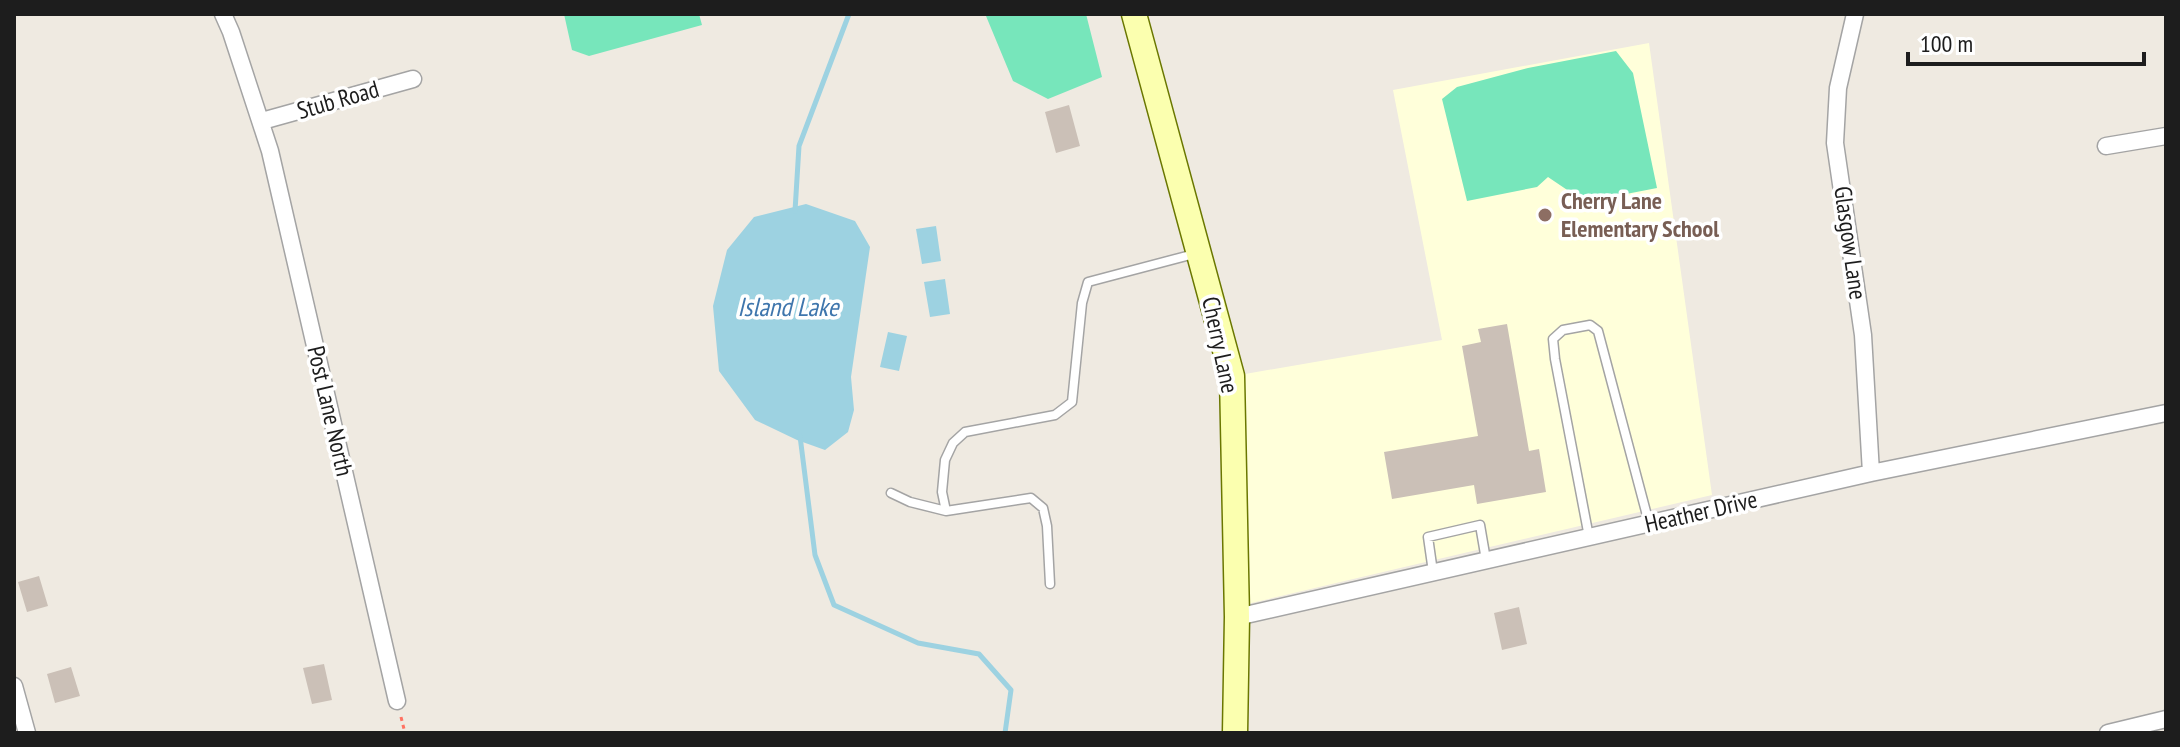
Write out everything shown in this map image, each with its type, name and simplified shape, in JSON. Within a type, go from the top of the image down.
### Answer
[{"type":"street","name":"Post Lane North","points":[[223,14],[262,121],[397,701]]},
{"type":"street","name":"Cherry Lane","points":[[1134,14],[1232,376],[1237,617],[1235,733]]},
{"type":"street","name":"Glasgow Lane","points":[[1855,14],[1838,88],[1835,143],[1863,335],[1871,473]]},
{"type":"street","name":"Stub Road","points":[[262,121],[413,79]]},
{"type":"street","points":[[2106,146],[2166,136]]},
{"type":"street","name":"Heather Drive","points":[[1237,617],[1871,473],[2166,413]]},
{"type":"street","points":[[14,686],[27,733]]},
{"type":"street","points":[[2108,733],[2166,719]]},
{"type":"lane","points":[[946,511],[942,492],[945,460],[953,443],[965,432],[1055,415],[1072,402],[1082,303],[1088,282],[1199,253]]},
{"type":"lane","points":[[1589,537],[1555,359],[1553,339],[1563,330],[1590,325],[1598,331],[1649,524]]},
{"type":"lane","points":[[891,493],[910,502],[946,511],[1031,498],[1043,508],[1047,526],[1050,584]]},
{"type":"lane","points":[[1433,572],[1428,537],[1480,525],[1486,561]]},
{"type":"shaded area","name":"Cherry Lane Elementary School","points":[[1649,43],[1712,495],[1247,604],[1245,374],[1442,340],[1393,90]]},
{"type":"green space","points":[[564,14],[699,14],[702,25],[589,56],[572,50]]},
{"type":"green space","points":[[1086,14],[1102,77],[1048,99],[1013,81],[986,16]]},
{"type":"green space","points":[[1616,51],[1633,73],[1657,188],[1585,202],[1548,177],[1537,187],[1467,201],[1442,99],[1457,87],[1528,68]]},
{"type":"water","name":"Island Lake","points":[[806,204],[855,221],[870,247],[851,377],[854,410],[848,432],[825,450],[755,420],[719,371],[713,306],[727,250],[754,217]]},
{"type":"water","points":[[936,226],[941,261],[922,264],[916,229]]},
{"type":"water","points":[[945,279],[950,314],[930,317],[924,282]]},
{"type":"water","points":[[888,332],[907,336],[899,371],[880,367]]},
{"type":"building","points":[[1069,105],[1080,146],[1056,153],[1045,112]]},
{"type":"building","points":[[1507,324],[1529,451],[1539,449],[1546,492],[1477,504],[1474,485],[1392,499],[1384,452],[1478,436],[1462,346],[1481,342],[1478,329]]},
{"type":"building","points":[[39,576],[48,606],[27,612],[18,582]]},
{"type":"building","points":[[1519,607],[1527,644],[1502,650],[1494,613]]},
{"type":"building","points":[[324,664],[332,700],[312,704],[303,668]]},
{"type":"building","points":[[71,667],[80,696],[55,703],[47,674]]},
{"type":"waterway","points":[[795,211],[799,146],[849,14]]},
{"type":"waterway","points":[[800,436],[815,555],[834,605],[918,643],[979,654],[1011,690],[1005,733]]},
{"type":"place","name":"Cherry Lane Elementary School","points":[[1545,215]]}]
